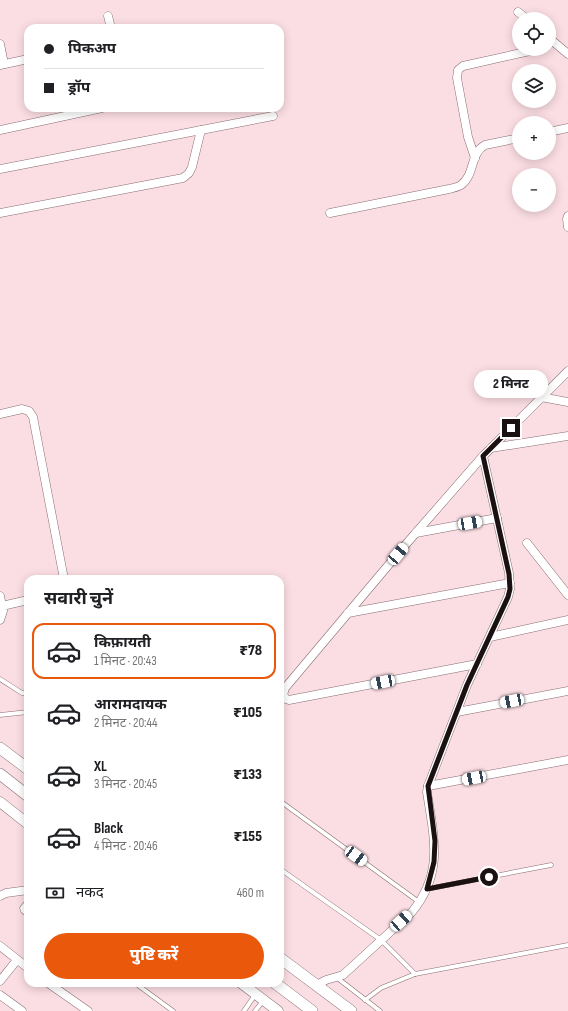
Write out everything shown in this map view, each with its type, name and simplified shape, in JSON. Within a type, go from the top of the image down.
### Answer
[{"type":"main road","points":[[0,748],[24,766]]},
{"type":"main road","points":[[0,774],[24,793]]},
{"type":"main road","points":[[284,961],[351,1011]]},
{"type":"main road","points":[[280,987],[312,1011]]},
{"type":"street","points":[[108,16],[110,24]]},
{"type":"street","points":[[0,44],[2,64],[24,60]]},
{"type":"street","points":[[558,45],[568,54]]},
{"type":"street","points":[[475,158],[466,125],[457,78],[458,70],[463,66],[512,55]]},
{"type":"street","points":[[0,130],[83,112]]},
{"type":"street","points":[[0,169],[272,116]]},
{"type":"street","points":[[556,131],[568,128]]},
{"type":"street","points":[[0,213],[183,178],[189,173],[192,167],[201,130]]},
{"type":"street","points":[[330,213],[449,189],[461,185],[470,172],[478,151],[485,145],[512,139]]},
{"type":"street","points":[[568,216],[568,227]]},
{"type":"street","points":[[284,692],[285,688],[348,613],[483,456],[568,371]]},
{"type":"street","points":[[542,397],[568,402]]},
{"type":"street","points":[[0,414],[22,409],[29,411],[33,417],[63,575]]},
{"type":"street","points":[[491,448],[568,436]]},
{"type":"street","points":[[317,986],[326,980],[342,975],[412,912],[420,902],[427,889],[434,862],[435,841],[428,786],[477,664],[508,597],[510,583],[483,456]]},
{"type":"street","points":[[416,533],[497,518]]},
{"type":"street","points":[[526,543],[568,595]]},
{"type":"street","points":[[348,613],[510,583]]},
{"type":"street","points":[[0,596],[3,611],[0,620]]},
{"type":"street","points":[[2,606],[24,601]]},
{"type":"street","points":[[490,637],[568,620]]},
{"type":"street","points":[[284,696],[289,700],[477,664]]},
{"type":"street","points":[[457,712],[568,691]]},
{"type":"street","points":[[428,786],[568,760]]},
{"type":"street","points":[[0,802],[24,821]]},
{"type":"street","points":[[0,896],[6,893],[24,891]]},
{"type":"street","points":[[0,946],[24,965]]},
{"type":"street","points":[[0,981],[17,960]]},
{"type":"street","points":[[54,987],[88,1011]]},
{"type":"street","points":[[246,987],[278,1011]]},
{"type":"street","points":[[0,995],[22,1011]]},
{"type":"lane","points":[[0,679],[24,693]]},
{"type":"lane","points":[[0,716],[24,713]]},
{"type":"lane","points":[[284,804],[420,902]]},
{"type":"lane","points":[[427,889],[550,865]]},
{"type":"lane","points":[[284,872],[381,940],[414,974]]},
{"type":"lane","points":[[365,1000],[381,988],[414,974],[568,945]]},
{"type":"lane","points":[[336,977],[380,1011]]},
{"type":"lane","points":[[140,987],[173,1011]]},
{"type":"lane","points":[[244,1011],[259,998]]},
{"type":"lane","points":[[255,1011],[259,998]]},
{"type":"route","points":[[489,877],[427,889],[434,862],[435,841],[427,792],[467,685],[504,606],[510,589],[509,574],[483,456],[511,428]]}]
